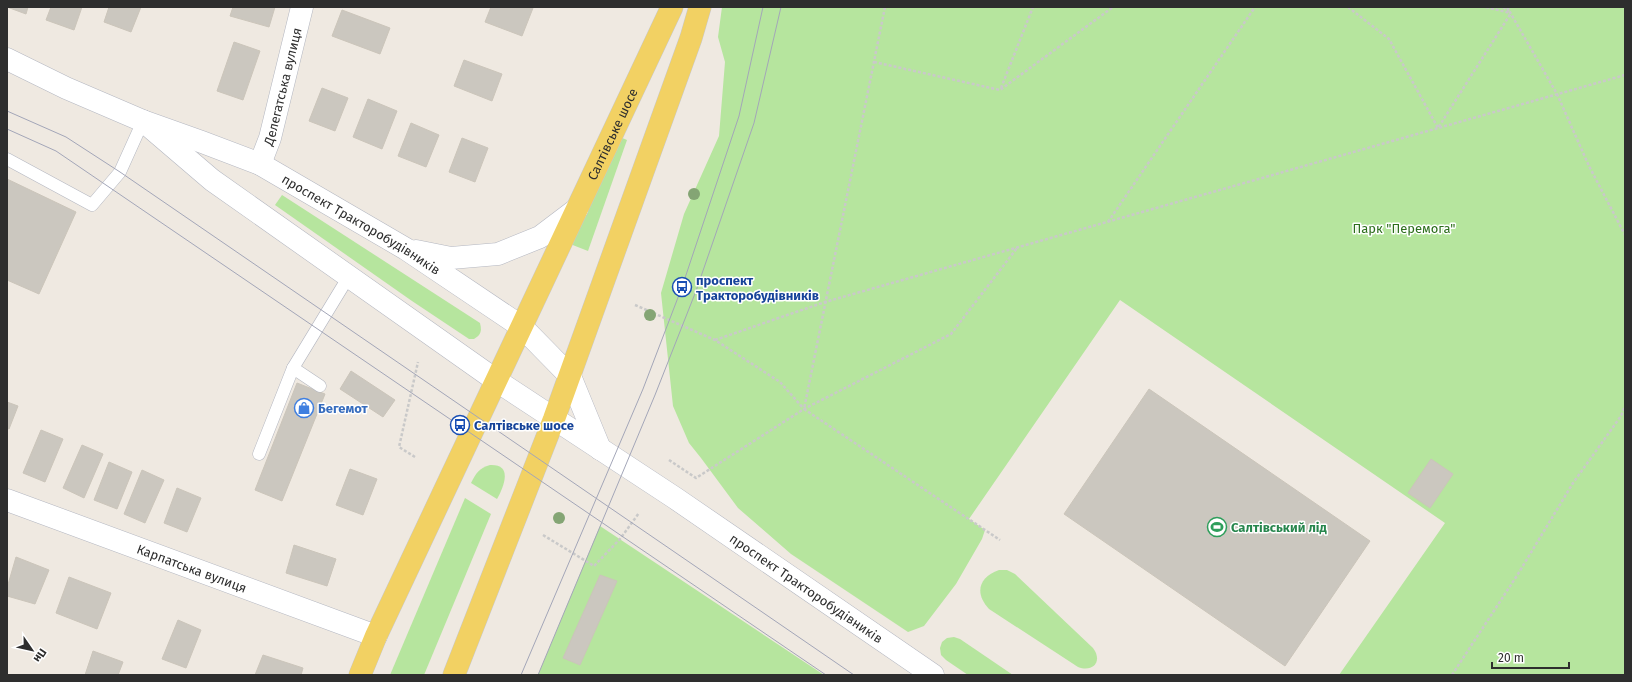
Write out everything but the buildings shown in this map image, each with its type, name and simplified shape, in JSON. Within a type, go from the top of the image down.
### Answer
[{"type":"main road","name":"Делегатська вулиця","points":[[260,164],[270,138],[302,7]]},
{"type":"main road","name":"Салтівське шосе","points":[[360,675],[376,636],[672,7]]},
{"type":"main road","points":[[454,675],[570,376],[691,38],[700,7]]},
{"type":"main road","name":"проспект Тракторобудівників","points":[[7,59],[66,88],[143,121],[260,164],[406,249],[522,327],[570,376],[600,450]]},
{"type":"main road","name":"проспект Тракторобудівників","points":[[143,121],[212,180],[497,381],[675,498],[921,671]]},
{"type":"main road","points":[[406,249],[452,258],[498,254],[540,237],[577,209]]},
{"type":"main road","name":"Карпатська вулиця","points":[[7,500],[376,636]]},
{"type":"lane","points":[[7,160],[92,205],[120,172],[143,121]]},
{"type":"lane","points":[[259,454],[293,368],[350,276]]},
{"type":"lane","points":[[293,368],[320,386]]},
{"type":"path","points":[[804,409],[885,7]]},
{"type":"path","points":[[1000,90],[1033,7]]},
{"type":"path","points":[[874,62],[1000,90],[1113,7]]},
{"type":"path","points":[[1108,222],[1255,7]]},
{"type":"path","points":[[1348,7],[1389,39],[1438,128]]},
{"type":"path","points":[[1486,7],[1510,13]]},
{"type":"path","points":[[1503,7],[1510,13]]},
{"type":"path","points":[[1507,7],[1557,94],[1589,166],[1625,235]]},
{"type":"path","points":[[1438,128],[1510,13]]},
{"type":"path","points":[[715,340],[826,302],[1625,75]]},
{"type":"path","points":[[669,460],[696,478],[804,409],[951,334],[1018,248]]},
{"type":"path","points":[[636,305],[715,340],[780,382],[804,409],[1000,540]]},
{"type":"path","points":[[415,457],[399,447],[418,362]]},
{"type":"path","points":[[1452,675],[1518,574],[1573,483],[1621,416],[1625,406]]},
{"type":"path","points":[[543,535],[594,566],[620,539],[639,513]]},
{"type":"green space","name":"Парк \"Перемога\"","points":[[722,7],[1625,7],[1625,675],[1339,675],[1445,523],[1120,300],[969,519],[985,530],[982,539],[956,584],[924,626],[908,632],[791,554],[738,508],[689,443],[673,406],[661,293],[684,214],[719,136],[725,62],[718,37]]},
{"type":"green space","points":[[615,135],[627,140],[588,251],[565,242]]},
{"type":"green space","points":[[282,195],[480,323],[480,334],[474,339],[469,339],[275,205]]},
{"type":"green space","points":[[490,465],[502,468],[504,472],[504,483],[497,499],[471,483],[478,471]]},
{"type":"green space","points":[[465,498],[491,514],[424,675],[390,675]]},
{"type":"green space","points":[[600,526],[824,675],[538,675]]},
{"type":"green space","points":[[999,570],[1007,570],[1015,574],[1093,648],[1097,657],[1095,665],[1088,668],[1078,667],[989,609],[981,597],[981,586],[987,577]]},
{"type":"green space","points":[[954,637],[960,639],[1013,675],[968,675],[941,655],[940,648],[942,642],[947,638]]},
{"type":"tram line","points":[[521,675],[643,389],[682,287],[739,116],[763,7]]},
{"type":"tram line","points":[[538,675],[655,395],[696,291],[754,123],[781,7]]},
{"type":"tram line","points":[[7,111],[66,137],[120,172],[854,675]]},
{"type":"tram line","points":[[7,129],[56,151],[826,675]]},
{"type":"place","name":"проспект Тракторобудівників","points":[[682,287]]},
{"type":"place","name":"Бегемот","points":[[304,408]]},
{"type":"place","name":"Салтівське шосе","points":[[460,425]]},
{"type":"place","name":"Салтівський лід","points":[[1217,527]]}]
